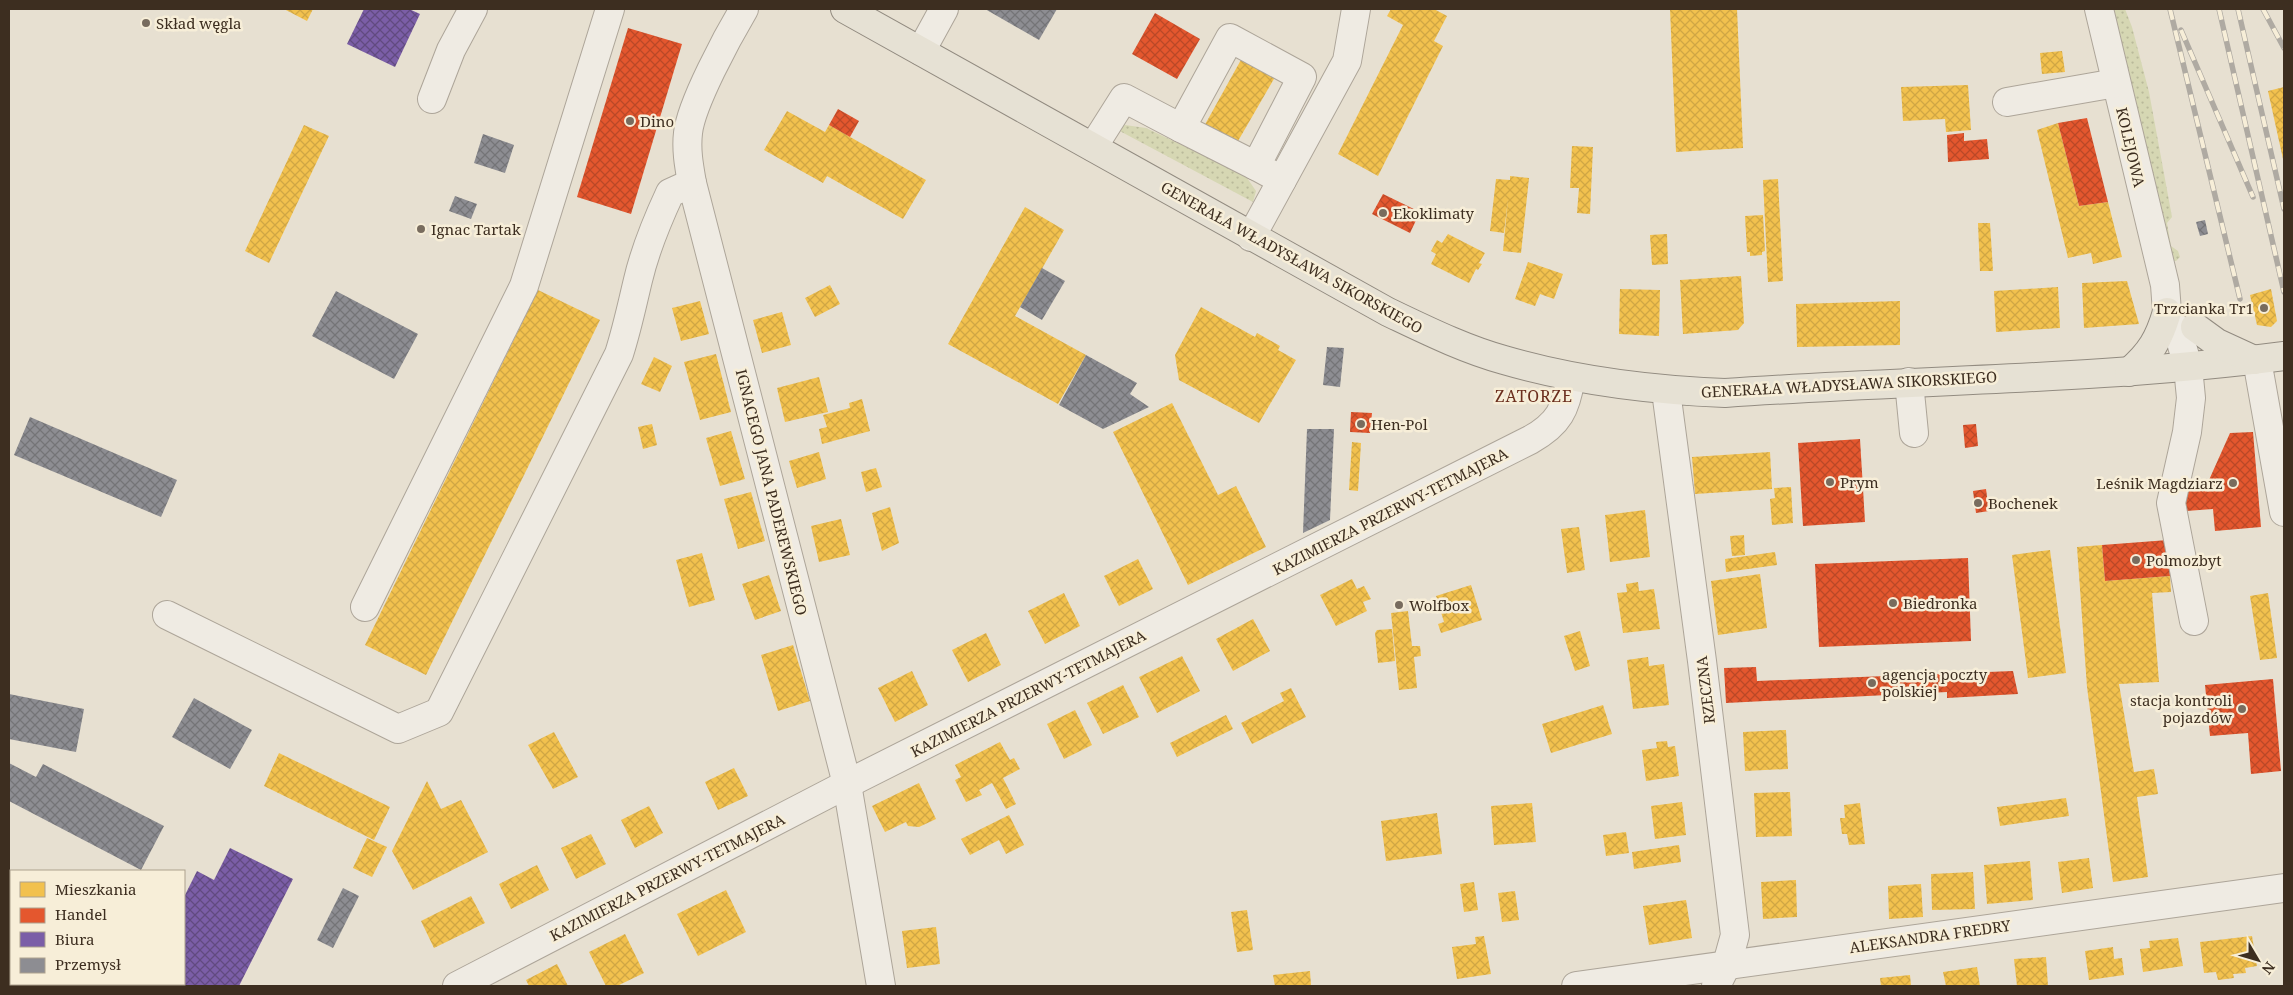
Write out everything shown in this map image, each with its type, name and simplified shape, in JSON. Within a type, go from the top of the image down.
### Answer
[{"type":"main road","name":"GENERAŁA WŁADYSŁAWA SIKORSKIEGO","points":[[845,9],[1388,312],[1445,339],[1503,360],[1572,377],[1666,391],[1725,393],[2129,372],[2284,356]]},
{"type":"main road","points":[[2129,372],[2152,350],[2162,328],[2169,298]]},
{"type":"main road","points":[[2196,327],[2217,343],[2255,360]]},
{"type":"street","points":[[432,99],[451,50],[473,9]]},
{"type":"street","points":[[365,607],[524,286],[610,9]]},
{"type":"street","name":"IGNACEGO JANA PADEREWSKIEGO","points":[[744,9],[702,93],[688,130],[687,154],[692,183],[847,784],[881,986]]},
{"type":"street","points":[[921,51],[944,9]]},
{"type":"street","points":[[1251,237],[1347,61],[1356,9]]},
{"type":"street","name":"KOLEJOWA","points":[[2098,9],[2181,342],[2200,366]]},
{"type":"street","points":[[1181,128],[1230,38],[1302,77],[1256,166]]},
{"type":"street","points":[[2007,102],[2116,83]]},
{"type":"street","points":[[1093,148],[1124,98],[1282,180]]},
{"type":"street","points":[[167,615],[398,729],[439,712],[619,354],[656,223],[670,193],[692,183]]},
{"type":"street","name":"KOLEJOWA","points":[[2169,298],[2196,327],[2200,366]]},
{"type":"street","points":[[2255,360],[2284,512]]},
{"type":"street","points":[[2194,621],[2171,503],[2187,432],[2191,398],[2200,366]]},
{"type":"street","name":"KAZIMIERZA PRZERWY-TETMAJERA","points":[[457,986],[492,978],[847,784],[1530,440],[1544,432],[1558,420],[1568,399],[1572,377]]},
{"type":"street","points":[[1909,382],[1914,433]]},
{"type":"street","name":"RZECZNA","points":[[1666,391],[1735,935],[1722,975]]},
{"type":"street","name":"ALEKSANDRA FREDRY","points":[[1576,986],[1722,975],[2284,888]]},
{"type":"green space","points":[[2110,9],[2125,9],[2132,27],[2149,92],[2172,217],[2167,223],[2171,246],[2178,251],[2180,257],[2176,261],[2171,261]]},
{"type":"green space","points":[[1125,125],[1146,128],[1245,175],[1256,191],[1253,202],[1116,129]]},
{"type":"building: Mieszkania","points":[[284,9],[313,9],[307,21]]},
{"type":"building: Mieszkania","points":[[1391,9],[1434,9],[1447,16],[1434,41],[1443,46],[1378,176],[1338,154],[1403,25],[1387,16]]},
{"type":"building: Mieszkania","points":[[1670,9],[1737,9],[1743,148],[1676,152]]},
{"type":"building: Mieszkania","points":[[2062,51],[2065,72],[2042,74],[2040,53]]},
{"type":"building: Mieszkania","points":[[1242,58],[1275,77],[1234,148],[1202,130]]},
{"type":"building: Mieszkania","points":[[1968,85],[1971,130],[1946,132],[1945,119],[1903,121],[1901,87]]},
{"type":"building: Mieszkania","points":[[2284,87],[2284,159],[2283,159],[2268,91]]},
{"type":"building: Mieszkania","points":[[787,111],[825,132],[829,125],[926,180],[903,219],[827,176],[823,183],[764,150]]},
{"type":"building: Mieszkania","points":[[2058,123],[2079,206],[2108,202],[2122,257],[2093,264],[2091,253],[2068,258],[2037,130]]},
{"type":"building: Mieszkania","points":[[304,125],[329,136],[269,263],[245,251]]},
{"type":"building: Mieszkania","points":[[1572,146],[1593,147],[1590,214],[1577,213],[1579,188],[1570,188]]},
{"type":"building: Mieszkania","points":[[1510,176],[1529,178],[1521,253],[1503,251],[1508,199],[1504,233],[1490,231],[1496,179],[1510,180]]},
{"type":"building: Mieszkania","points":[[1778,179],[1783,281],[1768,282],[1763,180]]},
{"type":"building: Mieszkania","points":[[1025,207],[1064,230],[1015,316],[1086,355],[1058,404],[948,344]]},
{"type":"building: Mieszkania","points":[[1763,215],[1765,251],[1762,252],[1762,255],[1750,256],[1750,252],[1747,252],[1745,216]]},
{"type":"building: Mieszkania","points":[[1978,223],[1990,223],[1993,271],[1980,271]]},
{"type":"building: Mieszkania","points":[[1448,234],[1485,253],[1479,263],[1482,264],[1478,270],[1476,269],[1469,283],[1431,264],[1436,254],[1431,251],[1437,240],[1442,243]]},
{"type":"building: Mieszkania","points":[[1667,234],[1668,264],[1652,265],[1650,235]]},
{"type":"building: Mieszkania","points":[[1528,262],[1563,274],[1554,299],[1540,294],[1535,306],[1515,299]]},
{"type":"building: Mieszkania","points":[[1741,276],[1744,323],[1738,330],[1683,334],[1680,280]]},
{"type":"building: Mieszkania","points":[[2127,281],[2139,324],[2084,328],[2082,283]]},
{"type":"building: Mieszkania","points":[[830,285],[840,304],[815,317],[805,298]]},
{"type":"building: Mieszkania","points":[[2058,287],[2060,328],[1996,332],[1994,291]]},
{"type":"building: Mieszkania","points":[[1620,289],[1660,290],[1659,336],[1619,334]]},
{"type":"building: Mieszkania","name":"Trzcianka Tr1","points":[[2271,289],[2277,321],[2271,327],[2257,325],[2250,295]]},
{"type":"building: Mieszkania","points":[[538,290],[600,320],[426,675],[365,645]]},
{"type":"building: Mieszkania","points":[[700,301],[709,334],[681,341],[672,308]]},
{"type":"building: Mieszkania","points":[[1900,301],[1900,345],[1797,347],[1796,304]]},
{"type":"building: Mieszkania","points":[[1201,307],[1255,337],[1257,333],[1280,346],[1278,350],[1296,360],[1259,423],[1179,380],[1175,355]]},
{"type":"building: Mieszkania","points":[[782,312],[791,345],[762,353],[753,320]]},
{"type":"building: Mieszkania","points":[[716,354],[731,412],[700,420],[684,362]]},
{"type":"building: Mieszkania","points":[[654,357],[672,366],[660,392],[641,384]]},
{"type":"building: Mieszkania","points":[[819,377],[828,412],[785,422],[777,388]]},
{"type":"building: Mieszkania","points":[[862,399],[870,431],[822,444],[819,429],[827,427],[823,415],[850,408],[849,403]]},
{"type":"building: Mieszkania","points":[[1172,403],[1218,495],[1236,486],[1266,547],[1188,585],[1113,432]]},
{"type":"building: Mieszkania","points":[[652,424],[657,445],[643,449],[638,427]]},
{"type":"building: Mieszkania","points":[[731,431],[745,479],[720,486],[706,438]]},
{"type":"building: Mieszkania","points":[[1352,442],[1361,443],[1358,491],[1349,490]]},
{"type":"building: Mieszkania","points":[[819,452],[826,479],[797,488],[789,461]]},
{"type":"building: Mieszkania","points":[[1770,452],[1772,489],[1695,494],[1692,457]]},
{"type":"building: Mieszkania","points":[[876,468],[882,487],[866,492],[861,472]]},
{"type":"building: Mieszkania","points":[[1791,487],[1793,523],[1772,525],[1770,499],[1775,498],[1774,488]]},
{"type":"building: Mieszkania","points":[[751,492],[765,541],[738,549],[724,499]]},
{"type":"building: Mieszkania","points":[[890,507],[899,543],[882,551],[872,513]]},
{"type":"building: Mieszkania","points":[[1645,510],[1650,557],[1610,562],[1605,515]]},
{"type":"building: Mieszkania","points":[[841,519],[850,555],[819,562],[811,526]]},
{"type":"building: Mieszkania","points":[[1579,527],[1585,570],[1567,573],[1561,529]]},
{"type":"building: Mieszkania","points":[[1744,535],[1745,555],[1732,556],[1730,536]]},
{"type":"building: Mieszkania","points":[[2102,545],[2105,581],[2170,576],[2171,592],[2152,593],[2159,682],[2119,684],[2134,772],[2154,769],[2158,794],[2137,797],[2148,877],[2113,882],[2087,687],[2077,547]]},
{"type":"building: Mieszkania","points":[[2050,550],[2066,673],[2028,678],[2012,555]]},
{"type":"building: Mieszkania","points":[[1775,552],[1777,565],[1726,572],[1725,559]]},
{"type":"building: Mieszkania","points":[[702,553],[715,600],[689,607],[676,560]]},
{"type":"building: Mieszkania","points":[[1138,559],[1153,589],[1119,606],[1104,576]]},
{"type":"building: Mieszkania","points":[[1760,574],[1767,628],[1718,635],[1711,581]]},
{"type":"building: Mieszkania","points":[[769,575],[781,611],[755,620],[742,584]]},
{"type":"building: Mieszkania","points":[[1352,579],[1357,589],[1364,586],[1371,599],[1363,602],[1367,611],[1336,626],[1320,595]]},
{"type":"building: Mieszkania","points":[[1638,582],[1639,591],[1654,589],[1660,629],[1623,633],[1617,593],[1627,592],[1626,584]]},
{"type":"building: Mieszkania","points":[[1471,585],[1482,620],[1441,633],[1438,624],[1444,622],[1436,596]]},
{"type":"building: Mieszkania","points":[[1064,593],[1080,626],[1045,644],[1028,611]]},
{"type":"building: Mieszkania","points":[[2268,593],[2277,658],[2260,660],[2250,596]]},
{"type":"building: Mieszkania","points":[[1408,611],[1412,646],[1420,646],[1421,656],[1414,657],[1417,688],[1399,690],[1391,613]]},
{"type":"building: Mieszkania","points":[[1253,619],[1270,651],[1233,671],[1216,639]]},
{"type":"building: Mieszkania","points":[[1392,629],[1395,661],[1378,663],[1375,633],[1377,630]]},
{"type":"building: Mieszkania","points":[[1580,631],[1590,666],[1575,671],[1564,636]]},
{"type":"building: Mieszkania","points":[[986,633],[1001,665],[968,682],[952,650]]},
{"type":"building: Mieszkania","points":[[793,645],[810,701],[778,711],[761,655]]},
{"type":"building: Mieszkania","points":[[1182,656],[1200,691],[1157,713],[1139,677]]},
{"type":"building: Mieszkania","points":[[1648,657],[1649,666],[1664,664],[1669,705],[1633,709],[1627,660]]},
{"type":"building: Mieszkania","points":[[912,671],[928,705],[895,722],[878,688]]},
{"type":"building: Mieszkania","points":[[1123,685],[1139,717],[1103,734],[1087,703]]},
{"type":"building: Mieszkania","points":[[1291,688],[1306,717],[1252,744],[1241,723],[1284,701],[1280,693]]},
{"type":"building: Mieszkania","points":[[1603,705],[1612,734],[1551,753],[1542,724]]},
{"type":"building: Mieszkania","points":[[1075,710],[1092,745],[1064,759],[1047,724]]},
{"type":"building: Mieszkania","points":[[1226,715],[1233,729],[1177,757],[1170,743]]},
{"type":"building: Mieszkania","points":[[1786,730],[1788,769],[1745,771],[1743,732]]},
{"type":"building: Mieszkania","points":[[554,732],[578,777],[553,789],[528,745]]},
{"type":"building: Mieszkania","points":[[1667,741],[1668,747],[1675,746],[1679,776],[1646,781],[1642,750],[1657,748],[1656,742]]},
{"type":"building: Mieszkania","points":[[1000,742],[1010,760],[1014,758],[1020,769],[1003,778],[1016,804],[1006,809],[992,783],[979,790],[982,795],[966,802],[955,780],[961,777],[955,765]]},
{"type":"building: Mieszkania","points":[[279,753],[390,807],[374,840],[264,786]]},
{"type":"building: Mieszkania","points":[[734,768],[748,796],[718,810],[705,782]]},
{"type":"building: Mieszkania","points":[[427,781],[441,809],[461,800],[488,852],[413,890],[392,851]]},
{"type":"building: Mieszkania","points":[[919,783],[936,819],[919,827],[908,826],[906,822],[885,832],[872,806]]},
{"type":"building: Mieszkania","points":[[1790,792],[1792,836],[1756,837],[1754,793]]},
{"type":"building: Mieszkania","points":[[2066,798],[2069,816],[2000,826],[1997,807]]},
{"type":"building: Mieszkania","points":[[1682,802],[1686,835],[1655,839],[1651,806]]},
{"type":"building: Mieszkania","points":[[1532,803],[1536,842],[1494,845],[1491,806]]},
{"type":"building: Mieszkania","points":[[1860,803],[1865,844],[1849,845],[1847,834],[1842,834],[1840,818],[1845,818],[1844,805]]},
{"type":"building: Mieszkania","points":[[649,806],[663,833],[635,848],[621,820]]},
{"type":"building: Mieszkania","points":[[1437,813],[1442,854],[1386,861],[1381,821]]},
{"type":"building: Mieszkania","points":[[1009,815],[1024,845],[1006,854],[999,840],[970,855],[961,839]]},
{"type":"building: Mieszkania","points":[[1626,832],[1629,853],[1606,856],[1603,835]]},
{"type":"building: Mieszkania","points":[[591,834],[606,864],[576,879],[561,848]]},
{"type":"building: Mieszkania","points":[[367,838],[387,847],[372,877],[353,868]]},
{"type":"building: Mieszkania","points":[[1679,845],[1681,862],[1634,869],[1632,852]]},
{"type":"building: Mieszkania","points":[[2089,858],[2093,888],[2062,893],[2058,862]]},
{"type":"building: Mieszkania","points":[[2030,861],[2033,900],[1987,904],[1984,865]]},
{"type":"building: Mieszkania","points":[[537,865],[549,890],[511,909],[499,884]]},
{"type":"building: Mieszkania","points":[[1973,872],[1975,909],[1932,910],[1931,874]]},
{"type":"building: Mieszkania","points":[[1796,880],[1797,917],[1763,919],[1761,882]]},
{"type":"building: Mieszkania","points":[[1474,882],[1478,910],[1464,912],[1460,884]]},
{"type":"building: Mieszkania","points":[[1921,884],[1923,917],[1889,919],[1888,886]]},
{"type":"building: Mieszkania","points":[[726,890],[746,932],[698,956],[677,914]]},
{"type":"building: Mieszkania","points":[[1515,891],[1519,920],[1502,922],[1498,893]]},
{"type":"building: Mieszkania","points":[[471,896],[485,923],[434,948],[421,921]]},
{"type":"building: Mieszkania","points":[[1686,900],[1692,938],[1649,945],[1643,906]]},
{"type":"building: Mieszkania","points":[[1247,910],[1253,950],[1237,952],[1231,912]]},
{"type":"building: Mieszkania","points":[[936,927],[940,964],[907,968],[902,931]]},
{"type":"building: Mieszkania","points":[[625,934],[644,973],[617,986],[606,986],[589,952]]},
{"type":"building: Mieszkania","points":[[1484,936],[1491,974],[1457,979],[1452,947],[1476,944],[1475,937]]},
{"type":"building: Mieszkania","points":[[2252,936],[2257,966],[2245,968],[2246,973],[2233,974],[2234,978],[2218,980],[2216,972],[2204,973],[2200,942]]},
{"type":"building: Mieszkania","points":[[2178,938],[2183,966],[2143,972],[2140,949],[2150,948],[2149,941]]},
{"type":"building: Mieszkania","points":[[2113,947],[2114,959],[2122,958],[2124,975],[2089,980],[2085,951]]},
{"type":"building: Mieszkania","points":[[2046,957],[2048,986],[2017,986],[2014,959]]},
{"type":"building: Mieszkania","points":[[557,964],[568,986],[529,986],[526,980]]},
{"type":"building: Mieszkania","points":[[1977,967],[1980,986],[1946,986],[1943,972]]},
{"type":"building: Mieszkania","points":[[1310,971],[1311,986],[1275,986],[1273,975]]},
{"type":"building: Mieszkania","points":[[1910,975],[1911,986],[1881,986],[1880,978]]},
{"type":"building: Handel","points":[[1155,13],[1200,39],[1177,79],[1132,54]]},
{"type":"building: Handel","name":"Dino","points":[[628,28],[682,44],[631,214],[577,197]]},
{"type":"building: Handel","points":[[838,109],[859,121],[850,137],[829,125]]},
{"type":"building: Handel","points":[[2087,118],[2108,202],[2079,206],[2058,123]]},
{"type":"building: Handel","points":[[1964,133],[1964,141],[1987,139],[1989,159],[1948,162],[1947,135]]},
{"type":"building: Handel","points":[[1383,194],[1420,212],[1410,233],[1372,214]]},
{"type":"building: Handel","points":[[1351,412],[1372,413],[1370,433],[1350,432]]},
{"type":"building: Handel","points":[[1976,424],[1978,446],[1965,448],[1963,425]]},
{"type":"building: Handel","name":"Leśnik Magdziarz","points":[[2253,432],[2261,527],[2215,531],[2213,509],[2186,511],[2185,489],[2210,487],[2209,480],[2230,433]]},
{"type":"building: Handel","points":[[1860,439],[1865,522],[1803,526],[1798,443]]},
{"type":"building: Handel","points":[[1986,489],[1989,511],[1976,513],[1973,491]]},
{"type":"building: Handel","name":"Polmozbyt","points":[[2168,540],[2170,576],[2105,581],[2102,545]]},
{"type":"building: Handel","name":"Biedronka","points":[[1968,558],[1971,641],[1819,647],[1815,564]]},
{"type":"building: Handel","points":[[1756,667],[1757,681],[2013,671],[2018,694],[1947,698],[1947,692],[1726,703],[1724,668]]},
{"type":"building: Handel","name":"stacja kontroli pojazdów","points":[[2273,679],[2281,771],[2251,774],[2248,733],[2210,736],[2205,685]]},
{"type":"building: Biura","points":[[364,9],[409,9],[420,14],[395,67],[347,44]]},
{"type":"building: Biura","points":[[230,848],[293,879],[239,986],[152,985],[185,985],[185,895],[197,871],[214,880]]},
{"type":"building: Przemysł","points":[[985,9],[1057,9],[1039,40]]},
{"type":"building: Przemysł","points":[[483,134],[514,145],[505,173],[474,163]]},
{"type":"building: Przemysł","points":[[455,196],[477,204],[471,219],[449,211]]},
{"type":"building: Przemysł","points":[[2205,220],[2208,234],[2200,236],[2196,222]]},
{"type":"building: Przemysł","points":[[1042,268],[1065,281],[1042,320],[1020,307]]},
{"type":"building: Przemysł","points":[[336,291],[418,334],[394,379],[312,336]]},
{"type":"building: Przemysł","points":[[1327,347],[1344,348],[1340,387],[1323,385]]},
{"type":"building: Przemysł","points":[[1086,355],[1137,383],[1130,394],[1149,407],[1103,429],[1059,405]]},
{"type":"building: Przemysł","points":[[30,417],[177,480],[161,517],[14,455]]},
{"type":"building: Przemysł","points":[[1307,429],[1334,429],[1330,520],[1303,533]]},
{"type":"building: Przemysł","points":[[9,694],[84,709],[76,752],[9,739]]},
{"type":"building: Przemysł","points":[[194,698],[252,730],[230,769],[172,737]]},
{"type":"building: Przemysł","points":[[9,763],[36,777],[43,764],[164,826],[141,870],[9,801]]},
{"type":"building: Przemysł","points":[[343,888],[359,896],[333,948],[317,940]]},
{"type":"building: Przemysł","points":[[30,985],[65,985],[64,986]]},
{"type":"railway","points":[[2170,9],[2240,299]]},
{"type":"railway","points":[[2219,9],[2284,292]]},
{"type":"railway","points":[[2238,9],[2284,209]]},
{"type":"railway","points":[[2263,9],[2284,48]]},
{"type":"railway","points":[[2181,30],[2253,197]]},
{"type":"place","name":"Skład węgla","points":[[146,23]]},
{"type":"place","name":"Dino","points":[[630,121]]},
{"type":"place","name":"Ekoklimaty","points":[[1383,213]]},
{"type":"place","name":"Ignac Tartak","points":[[421,229]]},
{"type":"place","name":"Trzcianka Tr1","points":[[2264,308]]},
{"type":"place","name":"Hen-Pol","points":[[1361,424]]},
{"type":"place","name":"Prym","points":[[1830,482]]},
{"type":"place","name":"Leśnik Magdziarz","points":[[2233,483]]},
{"type":"place","name":"Bochenek","points":[[1978,503]]},
{"type":"place","name":"Polmozbyt","points":[[2136,560]]},
{"type":"place","name":"Biedronka","points":[[1893,603]]},
{"type":"place","name":"Wolfbox","points":[[1399,605]]},
{"type":"place","name":"agencja poczty polskiej","points":[[1872,683]]},
{"type":"place","name":"stacja kontroli pojazdów","points":[[2242,709]]},
{"type":"district","name":"ZATORZE","points":[[1534,396]]}]
